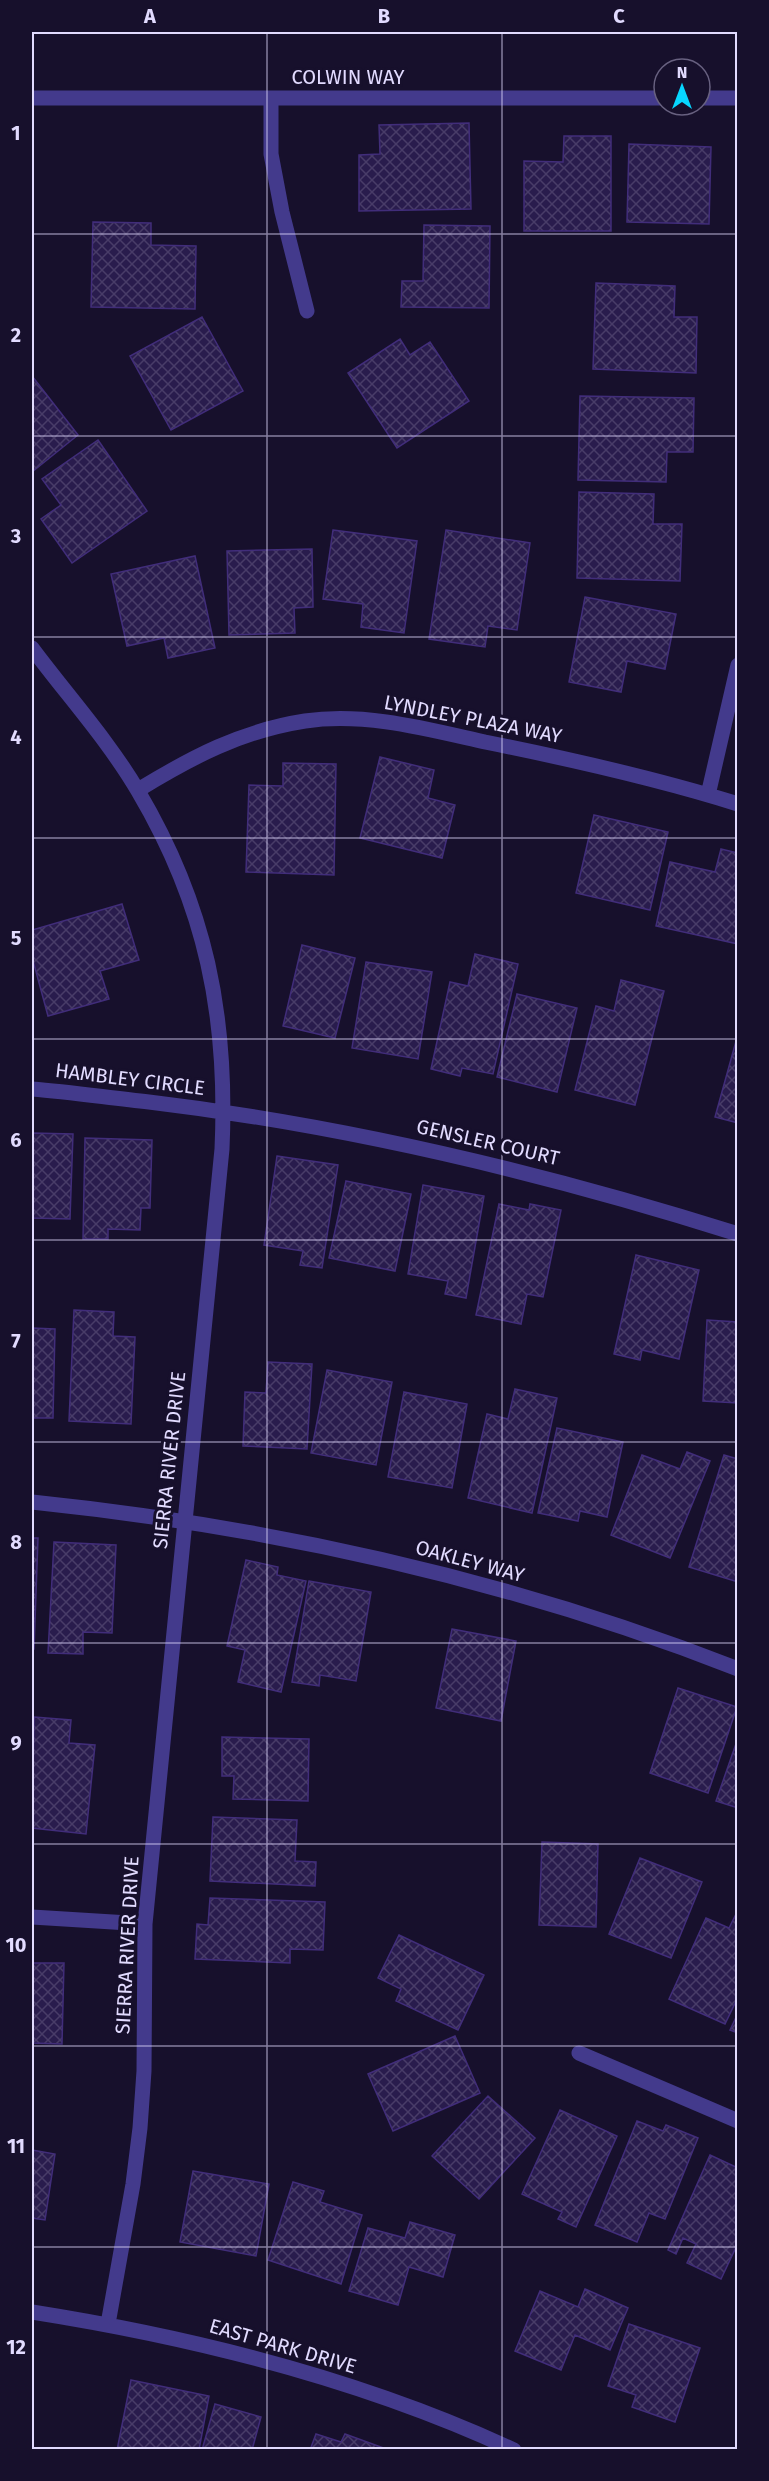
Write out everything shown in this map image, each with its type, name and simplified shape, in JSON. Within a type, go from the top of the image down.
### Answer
[{"type":"street","name":"COLWIN WAY","points":[[32,99],[652,99]]},
{"type":"street","points":[[271,99],[272,154],[282,212],[307,311]]},
{"type":"street","points":[[712,99],[738,99]]},
{"type":"street","name":"SIERRA RIVER DRIVE","points":[[32,648],[138,790],[174,857],[199,923],[217,1000],[224,1089],[224,1111],[145,1924],[144,2071],[140,2128],[133,2184],[108,2324]]},
{"type":"street","points":[[708,795],[738,664]]},
{"type":"street","name":"LYNDLEY PLAZA WAY","points":[[138,790],[198,754],[251,733],[306,721],[364,720],[398,723],[572,760],[738,804]]},
{"type":"street","name":"HAMBLEY CIRCLE","points":[[32,1089],[224,1111]]},
{"type":"street","name":"GENSLER COURT","points":[[224,1111],[359,1134],[515,1169],[618,1196],[738,1233]]},
{"type":"street","points":[[32,1502],[184,1520]]},
{"type":"street","name":"OAKLEY WAY","points":[[184,1520],[337,1548],[472,1581],[605,1621],[738,1669]]},
{"type":"street","points":[[32,1917],[145,1924]]},
{"type":"street","points":[[579,2053],[738,2121]]},
{"type":"street","name":"EAST PARK DRIVE","points":[[32,2312],[108,2324],[188,2341],[313,2374],[404,2405],[514,2450]]},
{"type":"building","points":[[469,123],[471,209],[359,211],[359,155],[380,154],[379,125]]},
{"type":"building","points":[[564,136],[611,136],[611,231],[524,231],[524,161],[563,162]]},
{"type":"building","points":[[629,144],[711,147],[709,224],[627,222]]},
{"type":"building","points":[[93,222],[151,223],[151,245],[196,246],[195,309],[91,307]]},
{"type":"building","points":[[424,225],[490,226],[489,308],[401,307],[402,281],[423,281]]},
{"type":"building","points":[[596,283],[675,286],[674,317],[697,317],[696,373],[593,369]]},
{"type":"building","points":[[202,317],[243,391],[171,430],[130,356]]},
{"type":"building","points":[[400,339],[410,355],[430,342],[469,401],[397,448],[348,373]]},
{"type":"building","points":[[32,376],[78,435],[32,472]]},
{"type":"building","points":[[580,396],[694,398],[693,452],[667,452],[666,482],[578,480]]},
{"type":"building","points":[[98,440],[147,511],[72,563],[41,519],[61,505],[42,479]]},
{"type":"building","points":[[579,492],[654,494],[653,524],[682,524],[680,581],[577,578]]},
{"type":"building","points":[[333,530],[417,541],[404,633],[361,627],[363,604],[323,599]]},
{"type":"building","points":[[446,530],[530,543],[517,630],[488,626],[485,647],[429,639]]},
{"type":"building","points":[[312,549],[313,607],[294,608],[295,633],[229,635],[227,551]]},
{"type":"building","points":[[195,556],[215,648],[168,658],[164,638],[127,646],[111,574]]},
{"type":"building","points":[[585,597],[676,614],[665,669],[627,661],[621,692],[569,682]]},
{"type":"building","points":[[380,757],[434,770],[428,798],[455,805],[442,858],[360,838]]},
{"type":"building","points":[[283,763],[336,764],[334,875],[246,872],[249,785],[283,786]]},
{"type":"building","points":[[594,815],[668,832],[650,910],[576,893]]},
{"type":"building","points":[[721,849],[738,853],[738,944],[656,926],[670,862],[715,872]]},
{"type":"building","points":[[122,904],[139,960],[100,971],[109,999],[48,1016],[32,957],[32,930]]},
{"type":"building","points":[[302,945],[355,958],[335,1038],[283,1026]]},
{"type":"building","points":[[475,954],[518,964],[493,1074],[462,1068],[460,1076],[431,1069],[450,982],[468,986]]},
{"type":"building","points":[[366,962],[432,972],[418,1059],[352,1048]]},
{"type":"building","points":[[621,980],[664,991],[635,1105],[575,1090],[596,1006],[614,1011]]},
{"type":"building","points":[[517,994],[577,1008],[557,1092],[497,1077]]},
{"type":"building","points":[[738,1034],[738,1123],[715,1117]]},
{"type":"building","points":[[32,1133],[73,1134],[70,1219],[32,1218]]},
{"type":"building","points":[[85,1138],[152,1140],[150,1208],[141,1208],[140,1230],[108,1229],[108,1239],[83,1239]]},
{"type":"building","points":[[277,1156],[338,1165],[322,1268],[300,1265],[303,1251],[264,1245]]},
{"type":"building","points":[[346,1181],[411,1194],[395,1271],[329,1258]]},
{"type":"building","points":[[423,1185],[484,1196],[466,1298],[445,1294],[448,1281],[408,1274]]},
{"type":"building","points":[[499,1204],[529,1210],[530,1204],[561,1210],[543,1297],[527,1294],[521,1324],[476,1315]]},
{"type":"building","points":[[636,1255],[699,1270],[679,1359],[642,1350],[640,1360],[614,1354]]},
{"type":"building","points":[[74,1310],[114,1312],[113,1336],[135,1337],[131,1424],[69,1421]]},
{"type":"building","points":[[707,1320],[738,1322],[738,1403],[703,1401]]},
{"type":"building","points":[[32,1328],[55,1329],[53,1418],[32,1418]]},
{"type":"building","points":[[268,1362],[312,1364],[307,1449],[243,1446],[245,1392],[266,1393]]},
{"type":"building","points":[[327,1370],[392,1382],[376,1465],[311,1453]]},
{"type":"building","points":[[515,1389],[557,1398],[532,1513],[468,1498],[487,1414],[508,1419]]},
{"type":"building","points":[[404,1392],[467,1404],[452,1488],[388,1477]]},
{"type":"building","points":[[557,1428],[623,1442],[607,1517],[580,1511],[578,1521],[538,1513]]},
{"type":"building","points":[[687,1452],[710,1461],[670,1558],[611,1535],[642,1455],[680,1469]]},
{"type":"building","points":[[724,1455],[738,1459],[738,1582],[689,1567]]},
{"type":"building","points":[[32,1538],[38,1538],[34,1649],[32,1649]]},
{"type":"building","points":[[54,1542],[116,1545],[112,1633],[83,1632],[83,1654],[48,1653]]},
{"type":"building","points":[[246,1560],[278,1567],[277,1575],[306,1581],[281,1692],[238,1682],[245,1650],[227,1646]]},
{"type":"building","points":[[309,1581],[371,1592],[356,1681],[320,1675],[319,1686],[292,1682]]},
{"type":"building","points":[[452,1629],[516,1641],[501,1721],[436,1708]]},
{"type":"building","points":[[678,1688],[737,1707],[708,1793],[650,1773]]},
{"type":"building","points":[[34,1717],[71,1720],[69,1743],[95,1745],[86,1834],[32,1828]]},
{"type":"building","points":[[222,1737],[309,1739],[308,1801],[233,1799],[234,1776],[222,1776]]},
{"type":"building","points":[[738,1738],[738,1808],[716,1801]]},
{"type":"building","points":[[213,1817],[297,1820],[295,1861],[316,1862],[315,1886],[210,1881]]},
{"type":"building","points":[[542,1842],[598,1844],[596,1927],[539,1925]]},
{"type":"building","points":[[640,1858],[702,1882],[671,1958],[609,1934]]},
{"type":"building","points":[[210,1898],[325,1902],[323,1950],[290,1949],[290,1963],[195,1959],[197,1924],[208,1925]]},
{"type":"building","points":[[738,1910],[738,1997],[725,2024],[669,1999],[706,1918],[729,1928]]},
{"type":"building","points":[[399,1935],[484,1975],[458,2030],[396,2001],[401,1989],[378,1978]]},
{"type":"building","points":[[32,1963],[64,1963],[62,2044],[32,2043]]},
{"type":"building","points":[[738,2013],[738,2033],[730,2030]]},
{"type":"building","points":[[455,2036],[480,2093],[393,2131],[368,2074]]},
{"type":"building","points":[[488,2096],[535,2138],[479,2199],[432,2156]]},
{"type":"building","points":[[560,2110],[617,2136],[576,2227],[558,2219],[562,2212],[522,2194]]},
{"type":"building","points":[[637,2121],[663,2131],[666,2125],[698,2138],[665,2219],[649,2213],[637,2242],[595,2225]]},
{"type":"building","points":[[32,2150],[55,2154],[45,2220],[32,2218]]},
{"type":"building","points":[[710,2155],[738,2168],[738,2243],[721,2279],[687,2263],[696,2244],[683,2238],[676,2254],[668,2250]]},
{"type":"building","points":[[193,2171],[269,2184],[256,2256],[180,2242]]},
{"type":"building","points":[[293,2182],[324,2191],[320,2202],[362,2215],[341,2284],[268,2260]]},
{"type":"building","points":[[410,2222],[455,2235],[443,2277],[409,2267],[398,2305],[349,2291],[368,2228],[405,2238]]},
{"type":"building","points":[[585,2289],[628,2308],[610,2350],[575,2335],[561,2370],[515,2351],[540,2291],[578,2307]]},
{"type":"building","points":[[629,2324],[700,2348],[675,2422],[632,2407],[636,2395],[608,2386]]},
{"type":"building","points":[[131,2380],[209,2396],[199,2450],[117,2450]]},
{"type":"building","points":[[215,2404],[261,2417],[252,2450],[202,2450]]},
{"type":"building","points":[[316,2434],[341,2442],[345,2434],[389,2450],[310,2450]]}]
